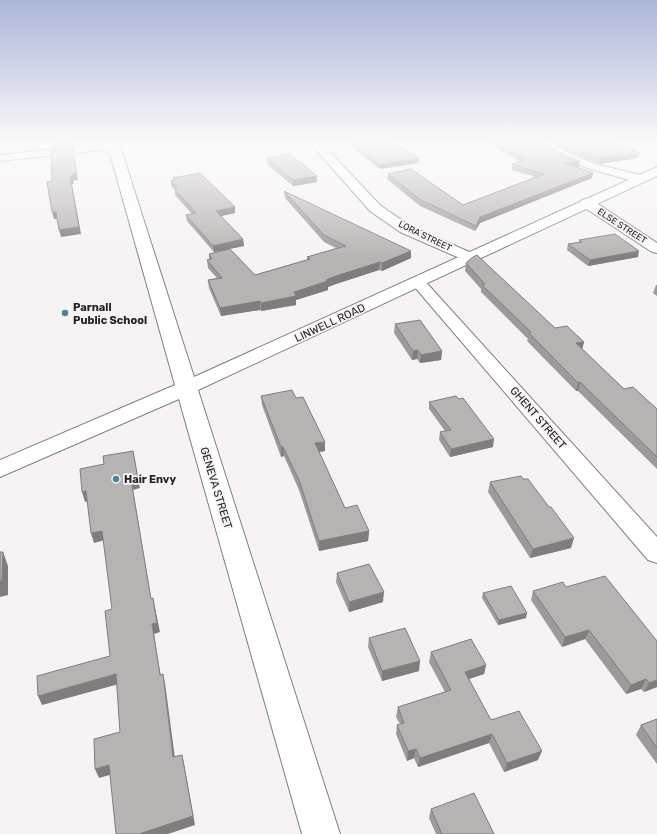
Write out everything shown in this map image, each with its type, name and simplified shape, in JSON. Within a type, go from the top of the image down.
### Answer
[{"type":"main road","name":"GENEVA STREET","points":[[125,182],[321,834]]},
{"type":"main road","name":"LINWELL ROAD","points":[[0,469],[186,388],[634,182]]},
{"type":"street","name":"LORA STREET","points":[[351,182],[375,208],[405,229],[469,257]]},
{"type":"street","name":"ELSE STREET","points":[[588,203],[657,248]]},
{"type":"street","name":"GHENT STREET","points":[[418,282],[657,553]]},
{"type":"building","points":[[47,182],[71,182],[79,227],[59,230],[56,212],[52,212]]},
{"type":"building","points":[[172,182],[209,182],[235,207],[216,211],[243,239],[213,246],[186,215],[196,213],[175,190],[177,188]]},
{"type":"building","points":[[398,182],[430,182],[463,205],[523,182],[570,182],[480,217],[476,226],[421,200]]},
{"type":"building","points":[[284,191],[411,251],[382,263],[380,262],[336,276],[326,280],[328,281],[294,292],[296,296],[261,303],[260,301],[220,308],[208,280],[222,278],[207,260],[212,259],[209,254],[230,249],[255,275],[310,259],[307,257],[346,246],[324,235]]},
{"type":"building","points":[[615,234],[639,251],[590,260],[568,244],[582,242],[579,240]]},
{"type":"building","points":[[477,255],[555,328],[567,326],[584,342],[576,343],[624,389],[633,387],[657,409],[657,457],[580,382],[578,383],[529,333],[531,332],[482,285],[485,284],[466,263]]},
{"type":"building","points":[[420,320],[442,351],[421,355],[418,350],[413,351],[395,324]]},
{"type":"building","points":[[292,390],[296,398],[303,397],[325,442],[315,443],[345,508],[357,505],[369,531],[319,541],[299,480],[283,447],[281,447],[261,396]]},
{"type":"building","points":[[456,396],[459,399],[463,398],[494,439],[451,449],[440,432],[451,430],[429,402]]},
{"type":"building","points":[[133,451],[138,479],[131,480],[151,599],[153,598],[157,623],[152,624],[160,675],[163,674],[173,757],[182,755],[193,816],[139,834],[116,834],[109,765],[95,769],[94,739],[120,732],[116,674],[38,696],[37,676],[110,656],[105,611],[112,609],[102,531],[91,533],[86,491],[82,492],[80,469],[104,464],[103,456]]},
{"type":"building","points":[[521,476],[523,479],[528,479],[574,538],[533,549],[490,482]]},
{"type":"building","points":[[0,552],[3,552],[2,581],[0,582]]},
{"type":"building","points":[[369,564],[384,592],[349,602],[337,573]]},
{"type":"building","points":[[605,576],[657,641],[657,680],[649,683],[646,679],[631,685],[589,630],[565,637],[533,591],[563,582],[566,587]]},
{"type":"building","points":[[511,586],[527,613],[499,620],[483,593]]},
{"type":"building","points":[[405,628],[420,661],[382,671],[369,638]]},
{"type":"building","points":[[471,639],[486,665],[465,672],[491,720],[519,711],[542,751],[507,763],[492,734],[420,758],[416,749],[408,751],[397,725],[404,723],[398,707],[451,690],[431,652]]},
{"type":"building","points":[[657,719],[657,748],[641,725]]},
{"type":"building","points":[[474,793],[494,834],[442,834],[431,809]]},
{"type":"place","name":"Parnall Public School","points":[[65,313]]},
{"type":"place","name":"Hair Envy","points":[[116,479]]}]
